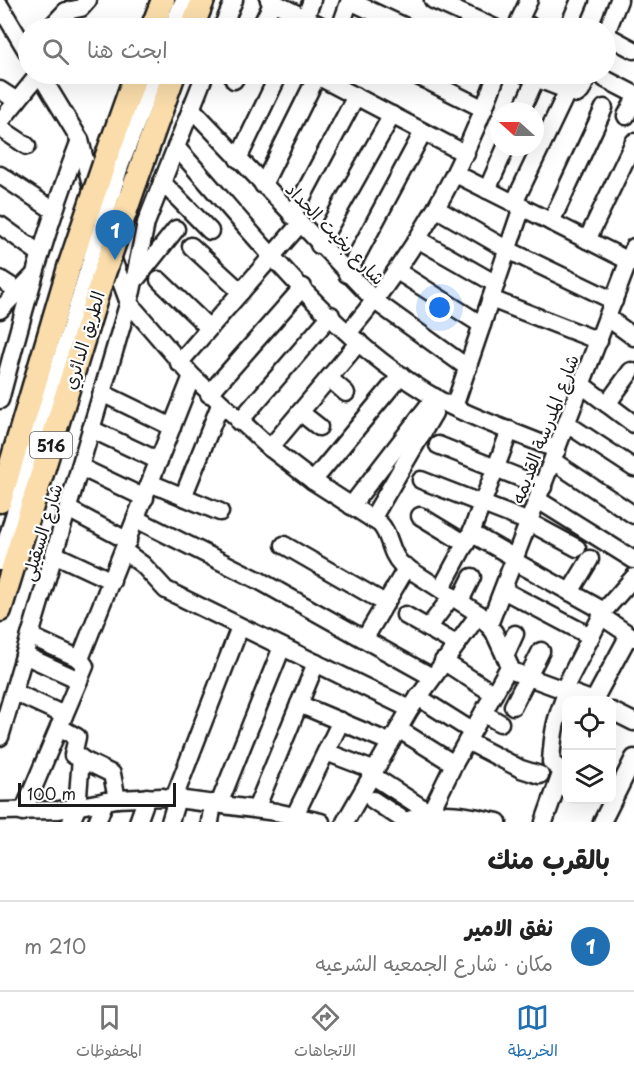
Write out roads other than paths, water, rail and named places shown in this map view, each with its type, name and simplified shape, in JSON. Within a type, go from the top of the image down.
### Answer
[{"type":"highway","points":[[157,18],[163,0]]},
{"type":"highway","points":[[196,18],[203,0]]},
{"type":"highway","name":"الطريق الدائري","points":[[0,501],[86,272],[120,171],[134,84]]},
{"type":"highway","name":"الطريق الدائري","points":[[0,610],[86,272],[120,171],[168,84]]},
{"type":"street","points":[[59,18],[66,10],[81,8],[88,0]]},
{"type":"street","points":[[176,18],[184,0]]},
{"type":"street","points":[[226,18],[234,0]]},
{"type":"street","points":[[305,18],[312,0]]},
{"type":"street","points":[[433,0],[473,18]]},
{"type":"street","points":[[527,18],[529,0]]},
{"type":"street","points":[[572,18],[580,0]]},
{"type":"street","points":[[264,18],[272,1],[296,18]]},
{"type":"street","points":[[344,18],[350,1],[387,18]]},
{"type":"street","points":[[616,20],[628,3]]},
{"type":"street","points":[[3,8],[18,35]]},
{"type":"street","points":[[616,40],[634,50]]},
{"type":"street","points":[[0,122],[31,84]]},
{"type":"street","points":[[45,84],[81,140],[100,224],[129,303],[179,363],[239,422],[270,448],[313,481],[384,528],[392,554],[407,567],[451,595],[484,620],[507,662],[516,673],[582,696]]},
{"type":"street","points":[[120,171],[151,84]]},
{"type":"street","name":"شارع السقيلى","points":[[0,737],[136,279],[146,223],[201,84]]},
{"type":"street","points":[[238,159],[274,84]]},
{"type":"street","points":[[263,185],[314,84]]},
{"type":"street","points":[[334,84],[466,154]]},
{"type":"street","points":[[434,84],[484,109]]},
{"type":"street","points":[[270,448],[329,378],[375,301],[419,240],[466,154],[493,84]]},
{"type":"street","points":[[526,102],[535,84]]},
{"type":"street","points":[[555,84],[580,93],[584,84]]},
{"type":"street","points":[[615,84],[634,94]]},
{"type":"street","points":[[0,90],[17,101]]},
{"type":"street","points":[[372,519],[444,402],[468,368],[508,250],[518,205],[568,90]]},
{"type":"street","points":[[179,363],[273,255],[296,220],[356,96]]},
{"type":"street","name":"شارع بخيت الحداد","points":[[191,108],[319,245],[375,301],[468,368]]},
{"type":"street","points":[[551,222],[604,108]]},
{"type":"street","points":[[319,245],[392,115]]},
{"type":"street","points":[[0,128],[27,146]]},
{"type":"street","points":[[347,274],[423,132]]},
{"type":"street","points":[[0,400],[3,374],[39,253],[53,210],[81,140]]},
{"type":"street","points":[[587,240],[634,142]]},
{"type":"street","points":[[176,147],[303,287],[354,337],[401,375],[444,402],[510,430],[555,455],[634,515]]},
{"type":"street","points":[[487,190],[502,156]]},
{"type":"street","points":[[456,174],[587,240],[631,254]]},
{"type":"street","points":[[0,175],[53,210]]},
{"type":"street","points":[[162,182],[210,231]]},
{"type":"street","points":[[437,209],[508,250],[614,301]]},
{"type":"street","points":[[0,225],[39,253]]},
{"type":"street","points":[[136,279],[176,230]]},
{"type":"street","points":[[419,240],[493,292],[599,340]]},
{"type":"street","points":[[190,246],[211,255],[241,292]]},
{"type":"street","name":"شارع المدرسة القديمه","points":[[345,822],[389,742],[414,703],[456,644],[484,620],[503,590],[614,301],[628,286],[631,254]]},
{"type":"street","points":[[0,562],[86,272]]},
{"type":"street","points":[[397,272],[482,325]]},
{"type":"street","points":[[0,310],[33,276]]},
{"type":"street","points":[[0,279],[17,290]]},
{"type":"street","points":[[159,280],[209,328]]},
{"type":"street","points":[[183,497],[215,399],[303,287]]},
{"type":"street","points":[[239,422],[331,315]]},
{"type":"street","points":[[608,318],[634,338]]},
{"type":"street","points":[[607,404],[631,371]]},
{"type":"street","points":[[313,481],[401,375]]},
{"type":"street","points":[[80,659],[192,376]]},
{"type":"street","points":[[329,378],[346,393]]},
{"type":"street","points":[[582,386],[634,424]]},
{"type":"street","points":[[102,393],[172,427]]},
{"type":"street","points":[[351,506],[444,402]]},
{"type":"street","points":[[300,412],[319,427]]},
{"type":"street","points":[[567,424],[634,468]]},
{"type":"street","points":[[92,429],[159,461]]},
{"type":"street","points":[[451,595],[469,538],[510,430]]},
{"type":"street","points":[[438,445],[496,468],[540,493],[634,560]]},
{"type":"street","points":[[80,467],[147,490],[183,497],[220,512]]},
{"type":"street","points":[[421,480],[529,522],[577,548]]},
{"type":"street","points":[[68,509],[126,545],[166,590],[316,663],[414,703],[470,736],[514,766],[540,775]]},
{"type":"street","points":[[420,516],[514,560],[570,592],[632,637],[595,696]]},
{"type":"street","points":[[136,519],[260,581],[432,677]]},
{"type":"street","points":[[284,545],[385,603]]},
{"type":"street","points":[[54,554],[112,581]]},
{"type":"street","points":[[570,592],[590,559]]},
{"type":"street","points":[[364,638],[407,567]]},
{"type":"street","points":[[428,628],[451,595],[472,577]]},
{"type":"street","points":[[544,822],[562,771],[551,762],[551,739],[566,690],[590,636],[603,614],[628,593],[634,577]]},
{"type":"street","points":[[503,590],[590,636]]},
{"type":"street","points":[[405,615],[456,644]]},
{"type":"street","points":[[170,822],[176,799],[240,627]]},
{"type":"street","points":[[373,800],[404,822],[430,813],[454,764],[494,694],[515,634]]},
{"type":"street","points":[[30,636],[80,659],[85,666],[61,721],[30,815]]},
{"type":"street","points":[[210,822],[282,647]]},
{"type":"street","points":[[483,713],[504,718],[541,651]]},
{"type":"street","points":[[24,655],[79,680]]},
{"type":"street","points":[[443,662],[494,694]]},
{"type":"street","points":[[252,813],[316,663]]},
{"type":"street","points":[[14,692],[61,721],[76,735],[77,739],[72,753],[111,774],[111,800],[97,822]]},
{"type":"street","points":[[299,704],[389,742]]},
{"type":"street","points":[[616,713],[633,720]]},
{"type":"street","points":[[299,818],[341,721]]},
{"type":"street","points":[[403,732],[454,764]]},
{"type":"street","points":[[326,752],[372,772],[430,813],[498,822]]},
{"type":"street","points":[[74,815],[81,758]]},
{"type":"street","points":[[602,822],[627,790],[634,758]]},
{"type":"street","points":[[138,822],[147,797]]},
{"type":"street","points":[[0,811],[30,815],[74,815],[111,800],[147,797],[216,804],[252,813],[321,822]]},
{"type":"place","name":"نفق الامير","points":[[115,260]]}]
